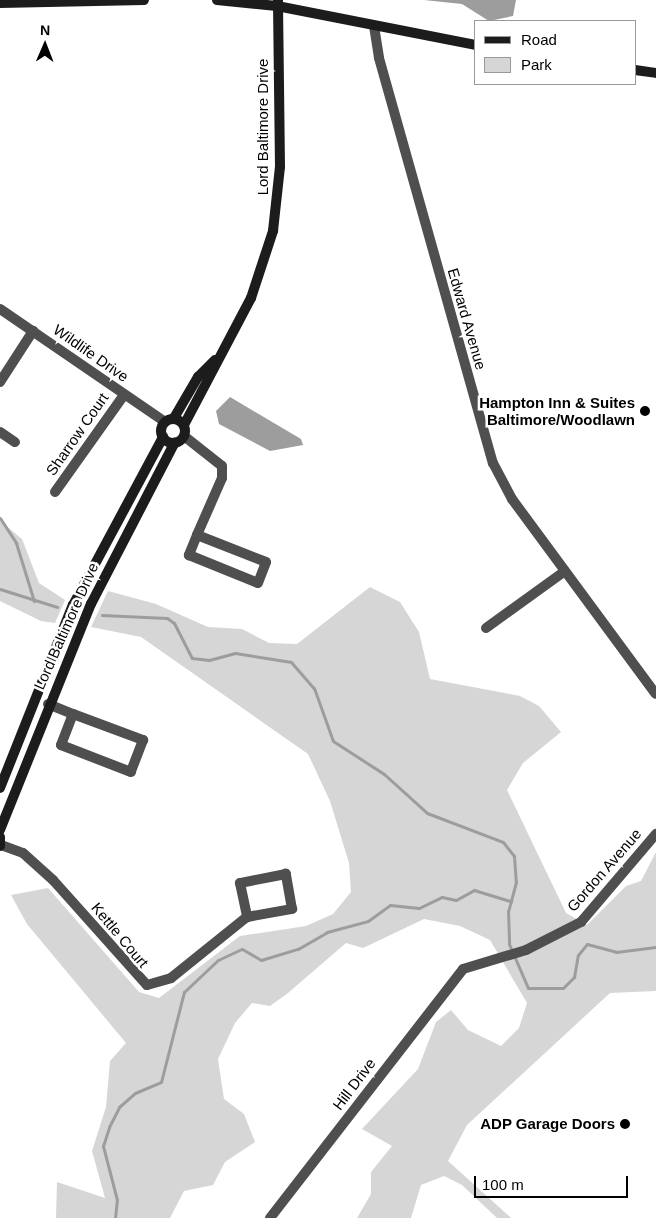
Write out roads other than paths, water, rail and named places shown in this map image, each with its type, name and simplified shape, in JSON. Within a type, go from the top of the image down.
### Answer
[{"type":"main road","points":[[0,3],[144,0]]},
{"type":"main road","points":[[217,0],[278,3],[374,26],[473,45]]},
{"type":"main road","name":"Lord Baltimore Drive","points":[[184,425],[209,384],[216,360],[265,264],[277,207],[278,3]]},
{"type":"main road","points":[[636,70],[656,72]]},
{"type":"main road","name":"Lord Baltimore Drive","points":[[169,420],[198,377],[216,360]]},
{"type":"main road","points":[[169,420],[184,425],[180,439],[163,437],[169,420]]},
{"type":"main road","name":"Lord Baltimore Drive","points":[[0,788],[73,605],[163,437]]},
{"type":"main road","name":"Lord Baltimore Drive","points":[[0,830],[48,704],[112,559],[180,439]]},
{"type":"main road","points":[[0,837],[0,846]]},
{"type":"street","name":"Edward Avenue","points":[[374,26],[493,463],[512,499],[656,694]]},
{"type":"street","name":"Wildlife Drive","points":[[0,308],[124,395],[169,420]]},
{"type":"street","points":[[0,382],[34,331]]},
{"type":"street","name":"Sharrow Court","points":[[55,492],[124,395]]},
{"type":"street","points":[[0,432],[14,442]]},
{"type":"street","points":[[180,439],[222,466],[222,478],[197,535],[189,555],[258,583],[266,562],[197,535]]},
{"type":"street","points":[[486,628],[565,571]]},
{"type":"street","points":[[48,704],[143,740],[131,772],[61,745],[73,714]]},
{"type":"street","name":"Gordon Avenue","points":[[464,969],[512,954],[580,922],[656,834]]},
{"type":"street","name":"Kettle Court","points":[[0,846],[23,854],[53,880],[146,985],[163,983],[246,917],[292,908],[286,874],[240,883],[246,917]]},
{"type":"street","name":"Hill Drive","points":[[270,1218],[464,969]]},
{"type":"waterway","points":[[0,518],[16,543],[34,601]]},
{"type":"waterway","points":[[0,589],[57,607]]},
{"type":"waterway","points":[[102,615],[167,618],[174,623],[192,658],[209,660],[235,653],[291,662],[314,688],[333,741],[384,774],[427,813],[503,842],[514,856],[516,882],[508,911],[509,944],[528,988],[563,988],[574,977],[578,955],[587,944],[616,952],[656,947]]},
{"type":"waterway","points":[[115,1218],[117,1200],[103,1146],[109,1127],[119,1107],[135,1093],[161,1082],[184,992],[218,960],[242,949],[261,960],[298,949],[327,932],[368,921],[390,905],[419,908],[442,897],[456,900],[474,890],[511,901]]},
{"type":"place","name":"Hampton Inn & Suites Baltimore/Woodlawn","points":[[645,411]]},
{"type":"place","name":"ADP Garage Doors","points":[[625,1124]]}]
